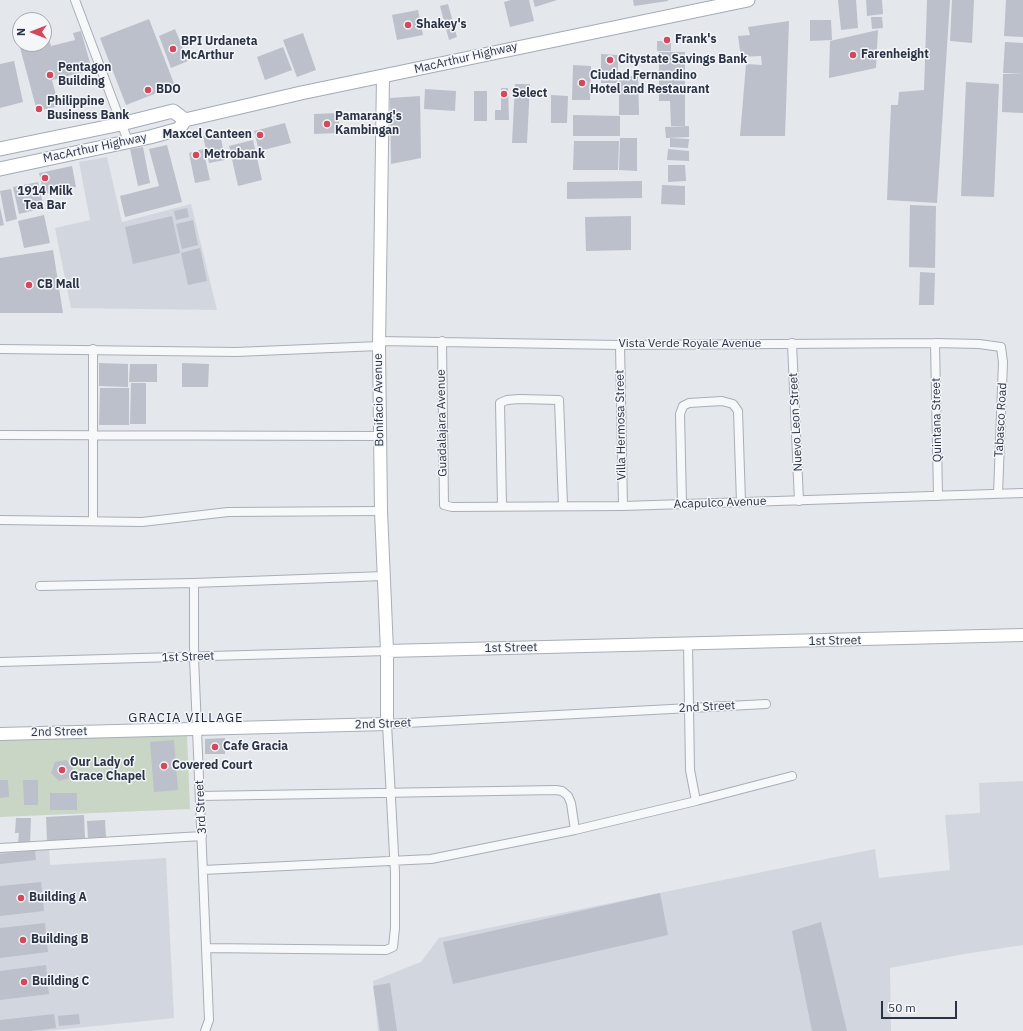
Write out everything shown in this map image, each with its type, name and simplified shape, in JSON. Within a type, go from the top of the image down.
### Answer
[{"type":"main road","name":"MacArthur Highway","points":[[0,169],[178,129],[185,120],[301,93],[383,77],[524,45],[748,0]]},
{"type":"main road","name":"MacArthur Highway","points":[[0,149],[121,124],[173,111],[185,120]]},
{"type":"street","points":[[75,0],[128,141]]},
{"type":"street","name":"Bonifacio Avenue","points":[[383,77],[379,343],[381,511],[387,651],[387,724]]},
{"type":"street","name":"Vista Verde Royale Avenue","points":[[0,349],[236,352],[379,343],[442,341],[620,345],[935,343],[980,344],[1001,347]]},
{"type":"street","name":"Guadalajara Avenue","points":[[442,341],[444,505]]},
{"type":"street","name":"Nuevo Leon Street","points":[[792,343],[799,501]]},
{"type":"street","name":"Quintana Street","points":[[935,343],[938,496]]},
{"type":"street","name":"Villa Hermosa Street","points":[[620,345],[623,506]]},
{"type":"street","name":"Tabasco Road","points":[[998,494],[1003,362],[1001,347]]},
{"type":"street","points":[[93,349],[93,520]]},
{"type":"street","points":[[502,506],[500,403],[507,400],[519,399],[558,400],[562,505]]},
{"type":"street","points":[[682,504],[680,414],[683,406],[689,403],[722,401],[733,404],[738,411],[741,502]]},
{"type":"street","points":[[0,435],[380,436]]},
{"type":"street","name":"Acapulco Avenue","points":[[444,505],[452,507],[562,505],[623,506],[1023,493]]},
{"type":"street","points":[[0,520],[93,520],[142,522],[228,512],[381,511]]},
{"type":"street","points":[[40,586],[194,583],[384,576]]},
{"type":"street","name":"3rd Street","points":[[194,583],[194,657],[209,1020],[206,1031]]},
{"type":"street","name":"1st Street","points":[[0,662],[1023,635]]},
{"type":"street","points":[[688,644],[690,770],[696,801]]},
{"type":"street","name":"2nd Street","points":[[0,734],[387,724],[766,704]]},
{"type":"street","points":[[206,948],[390,949],[393,947],[395,937],[394,862],[387,724]]},
{"type":"street","points":[[203,870],[394,862],[431,859],[478,851],[575,830],[792,776]]},
{"type":"street","points":[[200,796],[556,790],[562,791],[568,796],[571,803],[575,830]]},
{"type":"street","points":[[0,848],[202,836]]},
{"type":"shaded area","points":[[107,157],[122,222],[191,204],[217,310],[71,308],[55,228],[90,220],[79,162]]},
{"type":"shaded area","points":[[1023,781],[1023,945],[890,968],[891,1031],[378,1031],[373,981],[421,962],[439,938],[875,849],[879,878],[950,870],[945,815],[980,813],[979,783]]},
{"type":"shaded area","points":[[49,844],[50,865],[166,858],[174,1018],[46,1031],[0,1031],[0,849]]},
{"type":"green space","points":[[187,735],[190,809],[0,817],[0,738]]},
{"type":"building","points":[[511,0],[529,0],[534,21],[510,27],[504,2]]},
{"type":"building","points":[[533,0],[557,0],[535,7]]},
{"type":"building","points":[[633,0],[668,0],[668,1],[634,6]]},
{"type":"building","points":[[838,0],[856,0],[858,28],[841,30]]},
{"type":"building","points":[[866,0],[882,0],[883,14],[867,16]]},
{"type":"building","points":[[927,0],[950,0],[937,203],[887,200],[891,105],[898,105],[899,92],[924,90]]},
{"type":"building","points":[[952,0],[974,0],[972,43],[950,41]]},
{"type":"building","points":[[1006,0],[1023,0],[1023,37],[1004,36]]},
{"type":"building","points":[[448,4],[457,37],[449,40],[440,6]]},
{"type":"building","name":"Shakey's","points":[[418,10],[423,35],[397,40],[392,15]]},
{"type":"building","points":[[871,17],[882,17],[883,28],[872,29]]},
{"type":"building","points":[[149,19],[175,86],[126,105],[100,38]]},
{"type":"building","points":[[810,20],[831,20],[832,40],[810,41]]},
{"type":"building","points":[[789,21],[785,136],[740,136],[746,64],[762,65],[761,56],[741,57],[738,36],[750,35],[748,27]]},
{"type":"building","name":"BPI Urdaneta McArthur","points":[[175,29],[188,61],[171,68],[159,36]]},
{"type":"building","name":"Farenheight","points":[[878,30],[876,68],[829,78],[830,41]]},
{"type":"building","name":"Pentagon Building","points":[[81,31],[92,70],[52,80],[59,106],[37,111],[21,52],[52,52],[52,46],[75,40],[73,33]]},
{"type":"building","points":[[303,33],[316,70],[297,77],[283,40]]},
{"type":"building","points":[[657,41],[671,41],[671,51],[657,51]]},
{"type":"building","points":[[1005,42],[1023,43],[1023,74],[1003,73]]},
{"type":"building","points":[[283,47],[292,70],[265,80],[257,57]]},
{"type":"building","points":[[659,52],[685,52],[685,126],[671,126],[670,101],[659,101]]},
{"type":"building","points":[[601,54],[618,55],[618,83],[601,83]]},
{"type":"building","points":[[14,61],[23,102],[0,108],[0,64]]},
{"type":"building","name":"Ciudad Fernandino Hotel and Restaurant","points":[[573,65],[591,66],[590,100],[572,100]]},
{"type":"building","points":[[1003,74],[1023,74],[1023,113],[1002,112]]},
{"type":"building","points":[[619,76],[638,76],[639,115],[619,115]]},
{"type":"building","points":[[966,82],[999,84],[994,197],[961,196]]},
{"type":"building","points":[[515,84],[530,84],[527,143],[512,143]]},
{"type":"building","points":[[501,88],[508,88],[509,120],[495,120],[495,110],[501,110]]},
{"type":"building","points":[[425,89],[456,91],[455,111],[424,109]]},
{"type":"building","points":[[474,91],[487,91],[487,121],[474,121]]},
{"type":"building","points":[[551,95],[568,96],[567,123],[551,123]]},
{"type":"building","points":[[420,96],[421,158],[391,164],[390,98]]},
{"type":"building","name":"Pamarang's Kambingan","points":[[339,113],[339,133],[314,134],[314,114]]},
{"type":"building","points":[[573,115],[620,116],[620,136],[573,136]]},
{"type":"building","points":[[285,123],[291,143],[259,151],[254,131]]},
{"type":"building","points":[[689,126],[689,137],[666,138],[665,127]]},
{"type":"building","points":[[220,133],[225,160],[209,163],[203,136]]},
{"type":"building","points":[[620,138],[637,138],[637,171],[619,170]]},
{"type":"building","points":[[670,138],[689,139],[688,148],[670,147]]},
{"type":"building","points":[[253,140],[262,180],[238,186],[229,146]]},
{"type":"building","points":[[574,141],[619,141],[618,170],[573,170]]},
{"type":"building","points":[[167,145],[182,202],[125,217],[120,196],[159,186],[149,149]]},
{"type":"building","points":[[143,147],[150,183],[138,186],[130,149]]},
{"type":"building","points":[[203,149],[210,180],[195,183],[189,153]]},
{"type":"building","points":[[668,149],[689,151],[689,161],[667,160]]},
{"type":"building","points":[[668,165],[685,165],[686,181],[668,182]]},
{"type":"building","points":[[72,166],[76,187],[44,194],[39,173]]},
{"type":"building","points":[[642,181],[642,198],[567,199],[567,182]]},
{"type":"building","points":[[38,182],[44,208],[19,214],[13,187]]},
{"type":"building","points":[[662,185],[685,186],[685,205],[661,204]]},
{"type":"building","points":[[11,189],[17,219],[6,222],[0,191]]},
{"type":"building","points":[[910,205],[936,206],[935,268],[909,267]]},
{"type":"building","points":[[0,207],[4,225],[0,226]]},
{"type":"building","points":[[187,208],[189,217],[176,220],[174,211]]},
{"type":"building","points":[[44,215],[50,243],[24,248],[18,221]]},
{"type":"building","points":[[172,216],[180,253],[133,264],[125,227]]},
{"type":"building","points":[[631,216],[631,250],[586,251],[585,217]]},
{"type":"building","points":[[193,220],[198,245],[182,249],[176,224]]},
{"type":"building","points":[[200,248],[207,281],[188,285],[181,253]]},
{"type":"building","name":"CB Mall","points":[[53,250],[63,313],[0,313],[0,258]]},
{"type":"building","points":[[920,272],[935,273],[934,305],[919,305]]},
{"type":"building","points":[[99,363],[128,364],[128,387],[99,386]]},
{"type":"building","points":[[182,363],[209,364],[208,387],[182,387]]},
{"type":"building","points":[[130,364],[157,364],[157,382],[129,382]]},
{"type":"building","points":[[131,383],[146,383],[146,424],[130,424]]},
{"type":"building","points":[[100,388],[129,388],[129,425],[99,425]]},
{"type":"building","name":"Cafe Gracia","points":[[225,738],[225,754],[205,754],[205,739]]},
{"type":"building","name":"Covered Court","points":[[174,740],[178,790],[154,792],[150,742]]},
{"type":"building","name":"Our Lady of Grace Chapel","points":[[66,760],[73,768],[70,778],[59,781],[51,773],[55,762]]},
{"type":"building","points":[[0,780],[8,780],[9,797],[0,798]]},
{"type":"building","points":[[23,780],[38,780],[38,805],[24,805]]},
{"type":"building","points":[[50,793],[77,793],[77,810],[50,810]]},
{"type":"building","points":[[84,815],[85,839],[47,841],[46,817]]},
{"type":"building","points":[[16,818],[31,818],[30,844],[18,843],[19,833],[15,833]]},
{"type":"building","points":[[105,820],[106,837],[88,838],[87,821]]},
{"type":"building","points":[[35,850],[36,860],[0,864],[0,854]]},
{"type":"building","name":"Building A","points":[[41,882],[44,911],[0,916],[0,886]]},
{"type":"building","points":[[660,893],[668,935],[453,984],[443,942]]},
{"type":"building","points":[[821,922],[847,1031],[812,1031],[792,931]]},
{"type":"building","name":"Building B","points":[[45,923],[48,952],[0,958],[0,928]]},
{"type":"building","name":"Building C","points":[[46,965],[49,994],[0,1000],[0,971]]},
{"type":"building","points":[[390,983],[397,1031],[380,1031],[373,986]]},
{"type":"building","points":[[54,1014],[56,1028],[31,1031],[0,1031],[0,1020]]},
{"type":"building","points":[[79,1014],[80,1024],[59,1026],[58,1016]]},
{"type":"place","name":"Shakey's","points":[[408,25]]},
{"type":"place","name":"Frank's","points":[[667,40]]},
{"type":"place","name":"BPI Urdaneta McArthur","points":[[173,49]]},
{"type":"place","name":"Farenheight","points":[[853,55]]},
{"type":"place","name":"Citystate Savings Bank","points":[[610,60]]},
{"type":"place","name":"Pentagon Building","points":[[50,75]]},
{"type":"place","name":"Ciudad Fernandino Hotel and Restaurant","points":[[582,83]]},
{"type":"place","name":"BDO","points":[[148,90]]},
{"type":"place","name":"Select","points":[[504,94]]},
{"type":"place","name":"Philippine Business Bank","points":[[39,109]]},
{"type":"place","name":"Pamarang's Kambingan","points":[[327,124]]},
{"type":"place","name":"Maxcel Canteen","points":[[260,135]]},
{"type":"place","name":"Metrobank","points":[[196,155]]},
{"type":"place","name":"1914 Milk Tea Bar","points":[[45,178]]},
{"type":"place","name":"CB Mall","points":[[29,285]]},
{"type":"place","name":"Cafe Gracia","points":[[215,747]]},
{"type":"place","name":"Covered Court","points":[[164,766]]},
{"type":"place","name":"Our Lady of Grace Chapel","points":[[62,770]]},
{"type":"place","name":"Building A","points":[[21,898]]},
{"type":"place","name":"Building B","points":[[23,940]]},
{"type":"place","name":"Building C","points":[[24,982]]},
{"type":"district","name":"GRACIA VILLAGE","points":[[186,718]]}]
